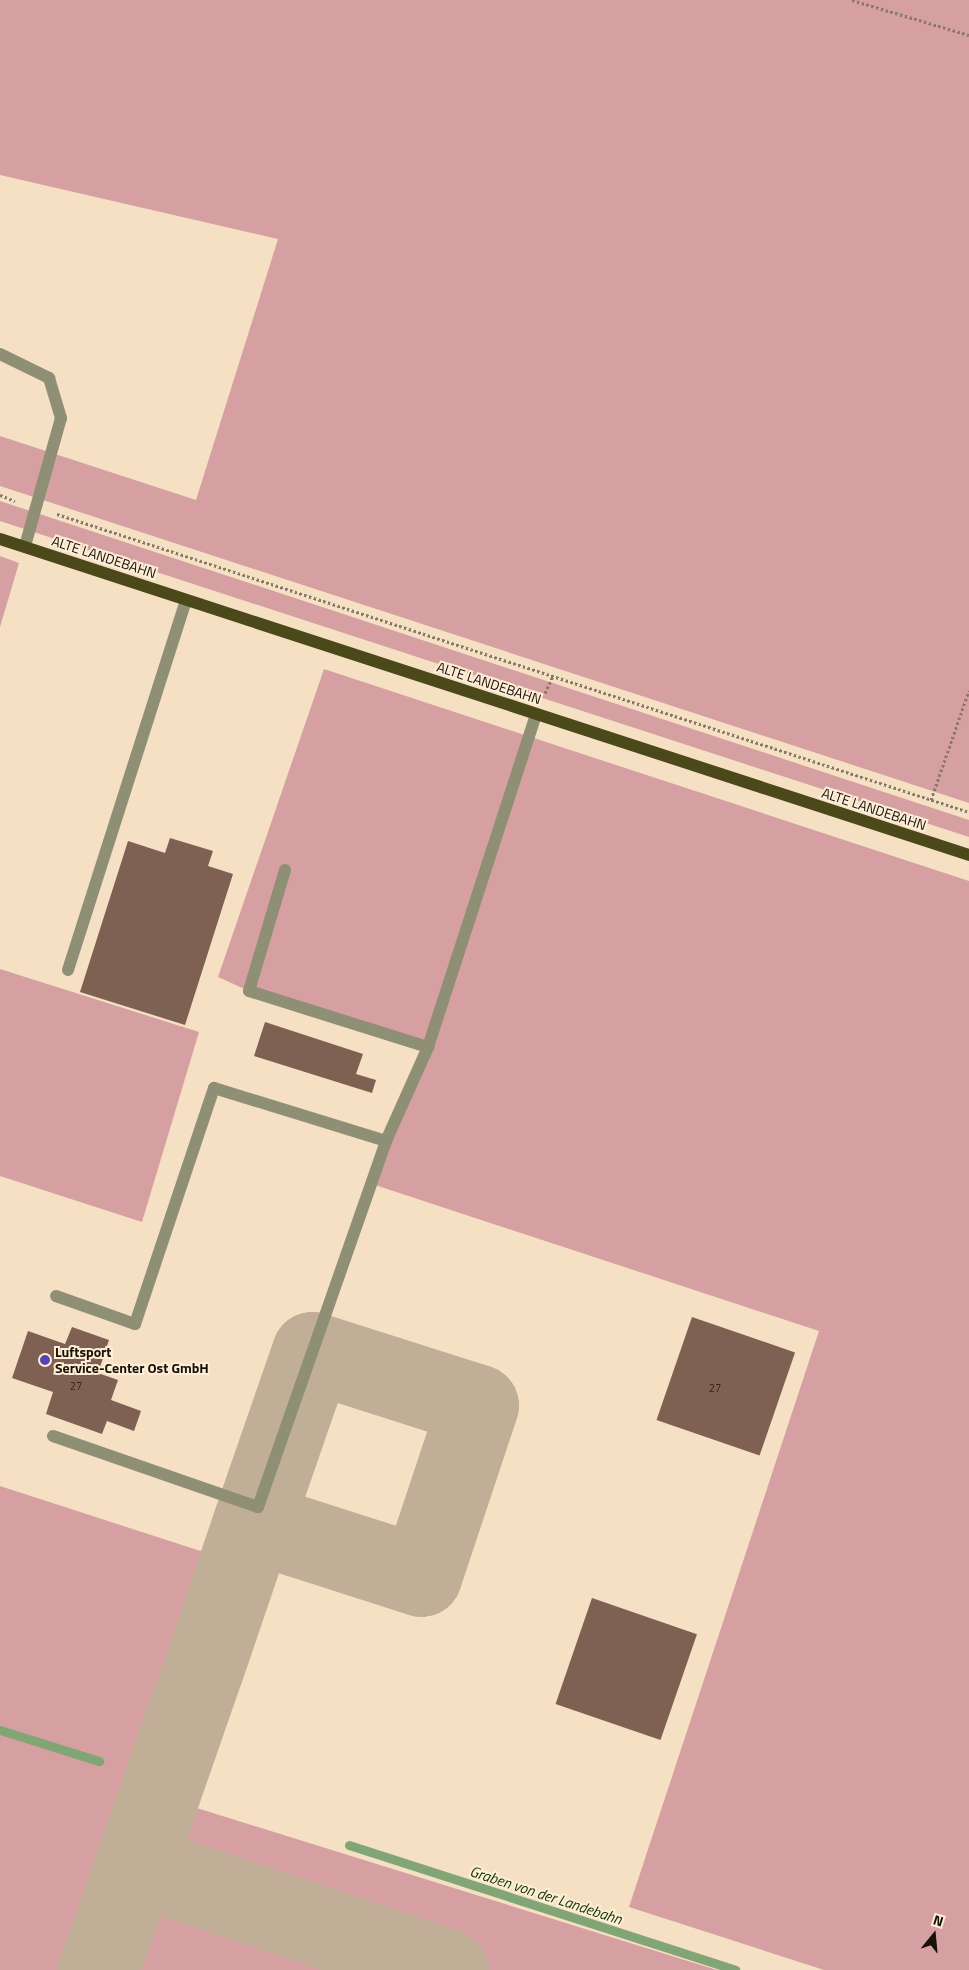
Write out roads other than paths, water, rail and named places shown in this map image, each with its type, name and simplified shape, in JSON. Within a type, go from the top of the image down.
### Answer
[{"type":"main road","name":"ALTE LANDEBAHN","points":[[0,538],[969,855]]},
{"type":"lane","points":[[0,354],[49,378],[61,418],[38,508],[24,546]]},
{"type":"lane","points":[[68,970],[186,600]]},
{"type":"lane","points":[[53,1436],[258,1507],[386,1141],[428,1047],[536,714]]},
{"type":"lane","points":[[286,870],[249,991],[428,1047]]},
{"type":"lane","points":[[56,1296],[135,1324],[214,1088],[386,1141]]},
{"type":"waterway","name":"Graben von der Landebahn","points":[[0,1730],[99,1761]]},
{"type":"waterway","name":"Graben von der Landebahn","points":[[349,1845],[735,1970]]},
{"type":"place","name":"Luftsport Service-Center Ost GmbH","points":[[45,1360]]}]
